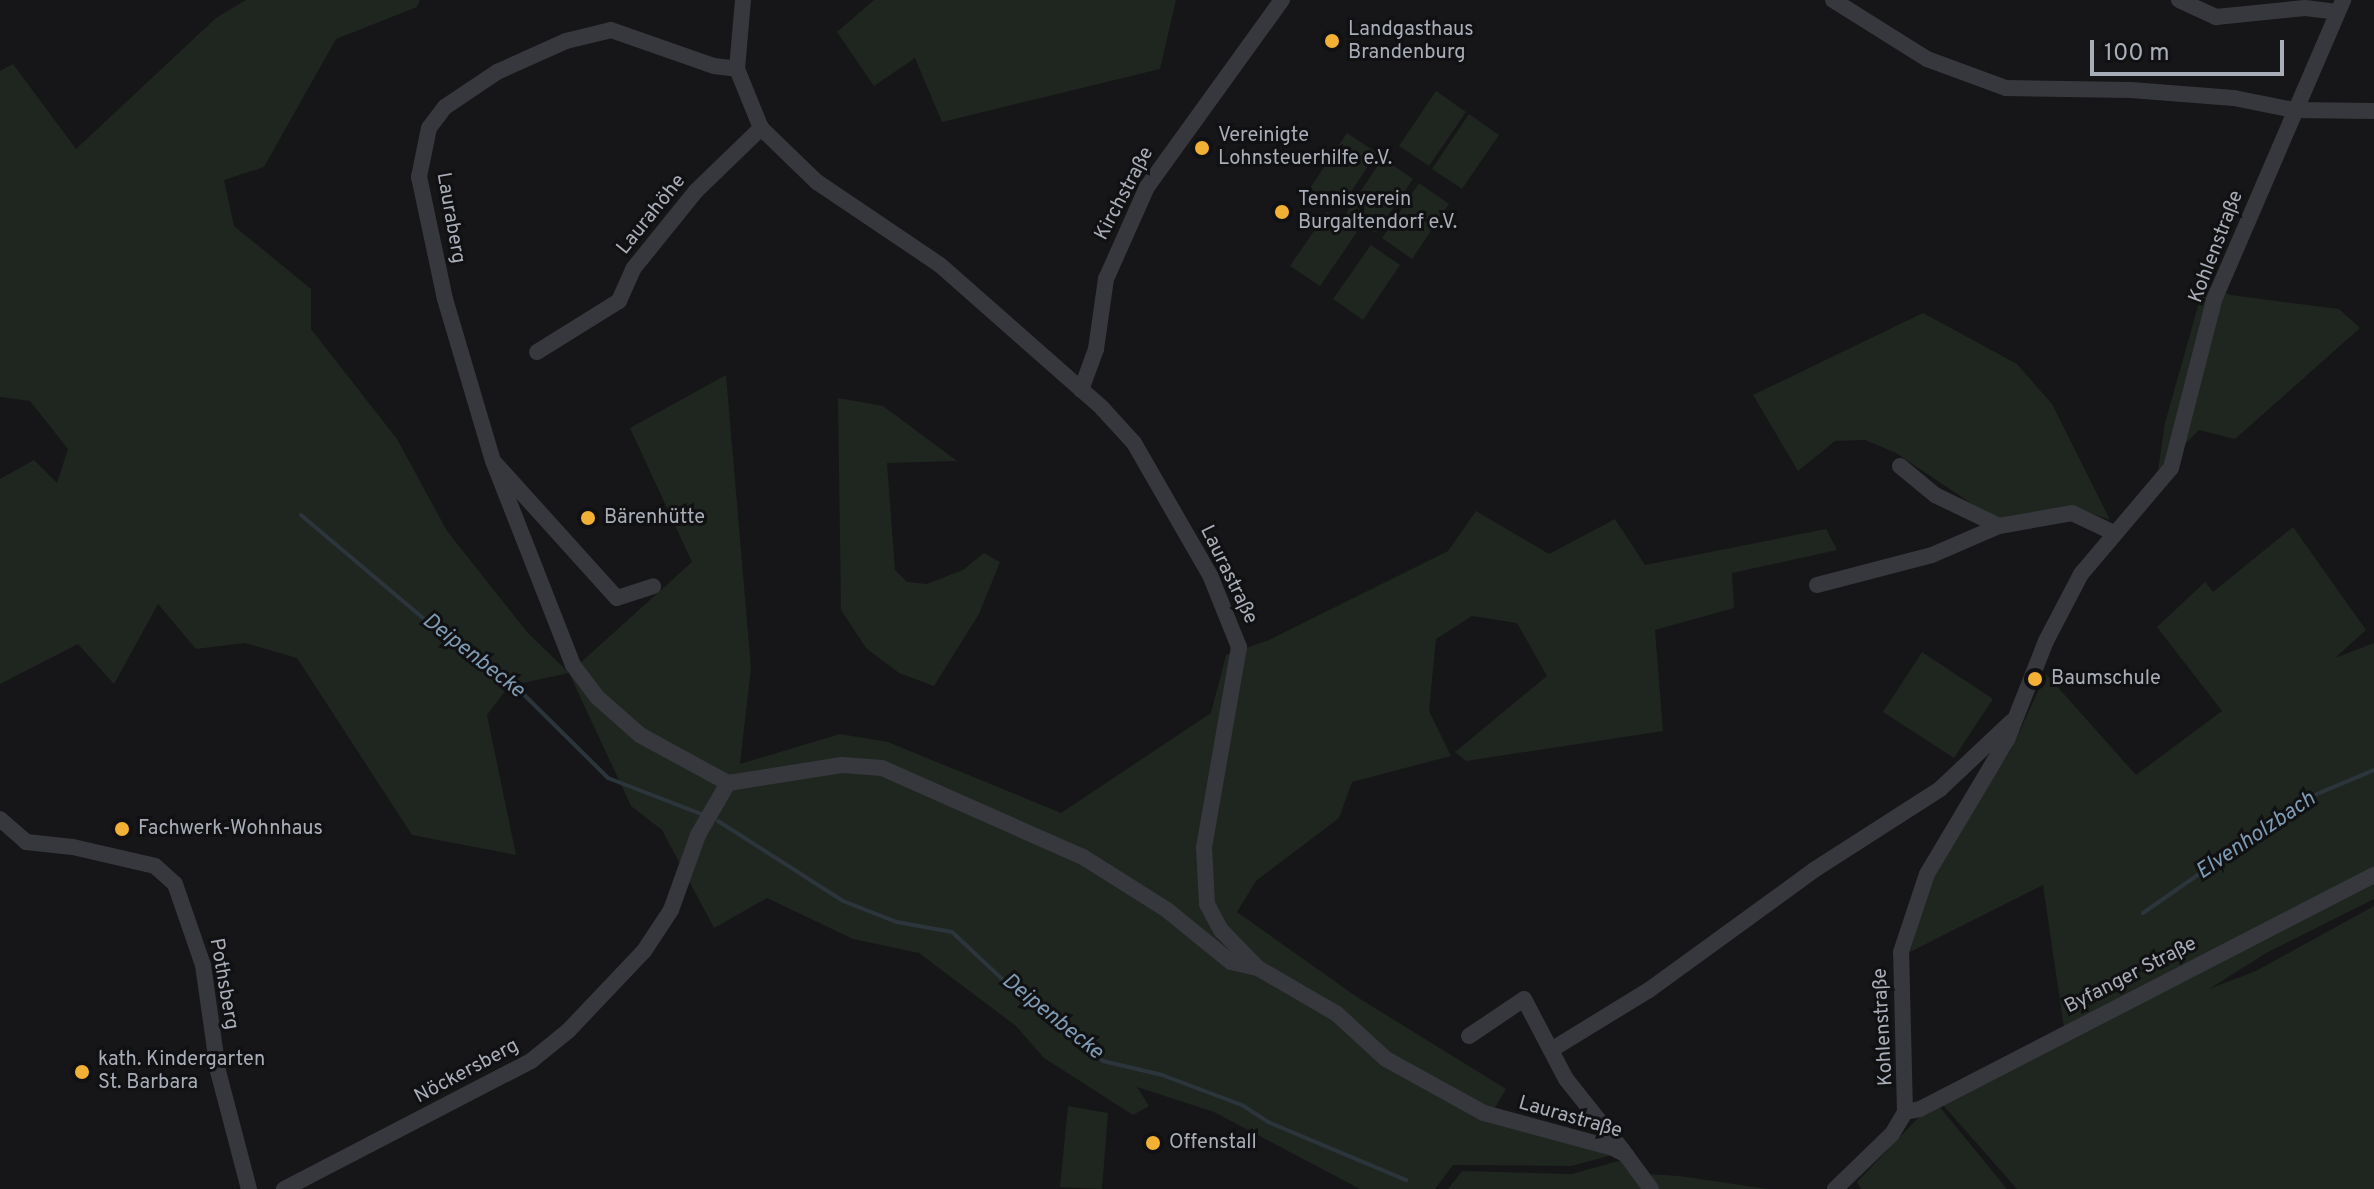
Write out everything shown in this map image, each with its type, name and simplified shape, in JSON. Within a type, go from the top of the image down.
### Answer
[{"type":"street","name":"Laurastraße","points":[[743,0],[737,69],[761,128],[817,182],[973,292],[1081,390],[1134,443],[1210,575],[1235,630],[1239,647],[1217,756],[1203,874],[1207,904],[1221,930],[1258,968],[1337,1014],[1386,1059],[1484,1113],[1626,1155]]},
{"type":"street","name":"Kirchstraße","points":[[1081,390],[1091,370],[1106,279],[1147,187],[1282,0]]},
{"type":"street","points":[[1833,0],[1927,59],[1987,84],[2034,91],[2108,89],[2212,96],[2294,110],[2374,111]]},
{"type":"street","name":"Kohlenstraße","points":[[1844,1186],[1892,1134],[1905,1112],[1904,939],[1927,874],[2015,719],[2062,606],[2112,532],[2171,468],[2214,300],[2340,6],[2216,17],[2179,0]]},
{"type":"street","name":"Lauraberg","points":[[728,783],[640,735],[581,680],[493,461],[445,299],[419,177],[429,128],[445,107],[497,72],[598,32],[611,30],[714,66],[737,69]]},
{"type":"street","name":"Laurahöhe","points":[[537,352],[619,301],[633,269],[696,191],[761,128]]},
{"type":"street","name":"Lauraberg","points":[[493,461],[617,598],[653,586]]},
{"type":"street","points":[[1900,466],[1935,495],[1999,526]]},
{"type":"street","points":[[1817,585],[1932,555],[1999,526],[2072,513],[2112,532]]},
{"type":"street","name":"Kohlenstraße","points":[[1551,1050],[1718,941],[1814,870],[1940,789],[2015,719]]},
{"type":"street","points":[[728,783],[842,765],[882,768],[1083,857],[1167,910],[1231,962],[1258,968]]},
{"type":"street","name":"Nöckersberg","points":[[284,1189],[531,1061],[579,1021],[644,951],[671,910],[698,835],[728,783]]},
{"type":"street","name":"Pothsberg","points":[[0,819],[26,842],[155,866],[175,884],[203,965],[218,1071],[249,1189]]},
{"type":"street","name":"Byfanger Straße","points":[[1905,1112],[1920,1109],[2374,875]]},
{"type":"street","name":"Laurastraße","points":[[1469,1036],[1524,999],[1566,1079],[1651,1189]]},
{"type":"shaded area","points":[[246,0],[420,0],[417,7],[336,39],[264,167],[224,180],[234,226],[311,289],[311,329],[397,439],[447,531],[527,632],[569,673],[509,686],[487,715],[516,855],[412,835],[297,658],[245,643],[196,649],[158,604],[114,684],[78,644],[0,684],[0,479],[34,460],[57,483],[68,449],[30,401],[0,397],[0,71],[13,64],[76,149],[216,18]]},
{"type":"shaded area","points":[[874,0],[1176,0],[1160,69],[942,122],[915,58],[874,86],[837,32]]},
{"type":"shaded area","points":[[1436,91],[1466,112],[1429,166],[1399,146]]},
{"type":"shaded area","points":[[1469,114],[1499,135],[1462,189],[1432,169]]},
{"type":"shaded area","points":[[1347,133],[1377,153],[1340,208],[1310,188]]},
{"type":"shaded area","points":[[1383,158],[1413,179],[1376,233],[1346,213]]},
{"type":"shaded area","points":[[1419,183],[1449,204],[1412,259],[1382,238]]},
{"type":"shaded area","points":[[1327,212],[1357,232],[1320,286],[1290,266]]},
{"type":"shaded area","points":[[1371,245],[1400,265],[1363,320],[1333,299]]},
{"type":"shaded area","points":[[2204,285],[2231,295],[2339,309],[2360,328],[2235,439],[2199,430],[2158,471],[2165,423]]},
{"type":"shaded area","points":[[1923,313],[2017,364],[2052,404],[2110,520],[2074,507],[1999,522],[1896,453],[1865,440],[1835,441],[1798,471],[1753,395]]},
{"type":"shaded area","points":[[726,375],[751,668],[740,764],[840,734],[888,742],[1061,813],[1211,713],[1226,655],[1269,640],[1448,551],[1476,511],[1549,554],[1615,519],[1645,565],[1826,529],[1837,550],[1732,573],[1734,608],[1655,630],[1663,731],[1466,761],[1455,752],[1547,676],[1517,623],[1472,616],[1436,639],[1429,711],[1451,756],[1352,782],[1339,818],[1256,881],[1237,912],[1357,997],[1506,1089],[1488,1119],[1616,1154],[1571,1166],[1453,1165],[1435,1189],[1360,1189],[1214,1112],[1137,1087],[1149,1106],[1133,1115],[1044,1058],[1016,1026],[919,953],[853,939],[767,898],[714,928],[662,830],[631,806],[569,673],[692,562],[630,428]]},
{"type":"shaded area","points":[[838,398],[883,406],[957,461],[887,463],[895,570],[907,582],[927,584],[963,570],[984,553],[1000,562],[979,614],[934,686],[899,673],[866,648],[841,610]]},
{"type":"shaded area","points":[[2293,527],[2366,630],[2335,658],[2374,643],[2374,868],[2064,1028],[2043,885],[1910,952],[1927,891],[1946,851],[2011,750],[2046,674],[2136,775],[2222,711],[2157,627],[2205,582],[2213,592]]},
{"type":"shaded area","points":[[1922,652],[1993,699],[1954,758],[1883,712]]},
{"type":"shaded area","points":[[2374,882],[2374,899],[2268,952],[2209,989],[2256,971],[2374,906],[2374,1189],[2017,1189],[1943,1105]]},
{"type":"shaded area","points":[[1068,1106],[1108,1113],[1102,1189],[1060,1187]]},
{"type":"shaded area","points":[[1939,1106],[2007,1189],[1861,1189],[1857,1182],[1917,1119]]},
{"type":"shaded area","points":[[1622,1160],[1644,1189],[1448,1189],[1462,1171],[1572,1174]]},
{"type":"shaded area","points":[[1647,1174],[1679,1176],[1768,1189],[1657,1189]]},
{"type":"waterway","name":"Deipenbecke","points":[[301,515],[443,635],[501,672],[608,778],[704,815]]},
{"type":"waterway","name":"Elvenholzbach","points":[[2143,913],[2310,797],[2374,770]]},
{"type":"waterway","name":"Deipenbecke","points":[[718,821],[843,901],[897,922],[952,932],[1030,1005],[1103,1061],[1162,1075],[1242,1105],[1268,1122],[1406,1180]]},
{"type":"place","name":"Landgasthaus Brandenburg","points":[[1332,41]]},
{"type":"place","name":"Vereinigte Lohnsteuerhilfe e.V.","points":[[1202,148]]},
{"type":"place","name":"Tennisverein Burgaltendorf e.V.","points":[[1282,212]]},
{"type":"place","name":"Bärenhütte","points":[[588,518]]},
{"type":"place","name":"Baumschule","points":[[2035,679]]},
{"type":"place","name":"Fachwerk-Wohnhaus","points":[[122,829]]},
{"type":"place","name":"kath. Kindergarten St. Barbara","points":[[82,1072]]},
{"type":"place","name":"Offenstall","points":[[1153,1143]]}]
